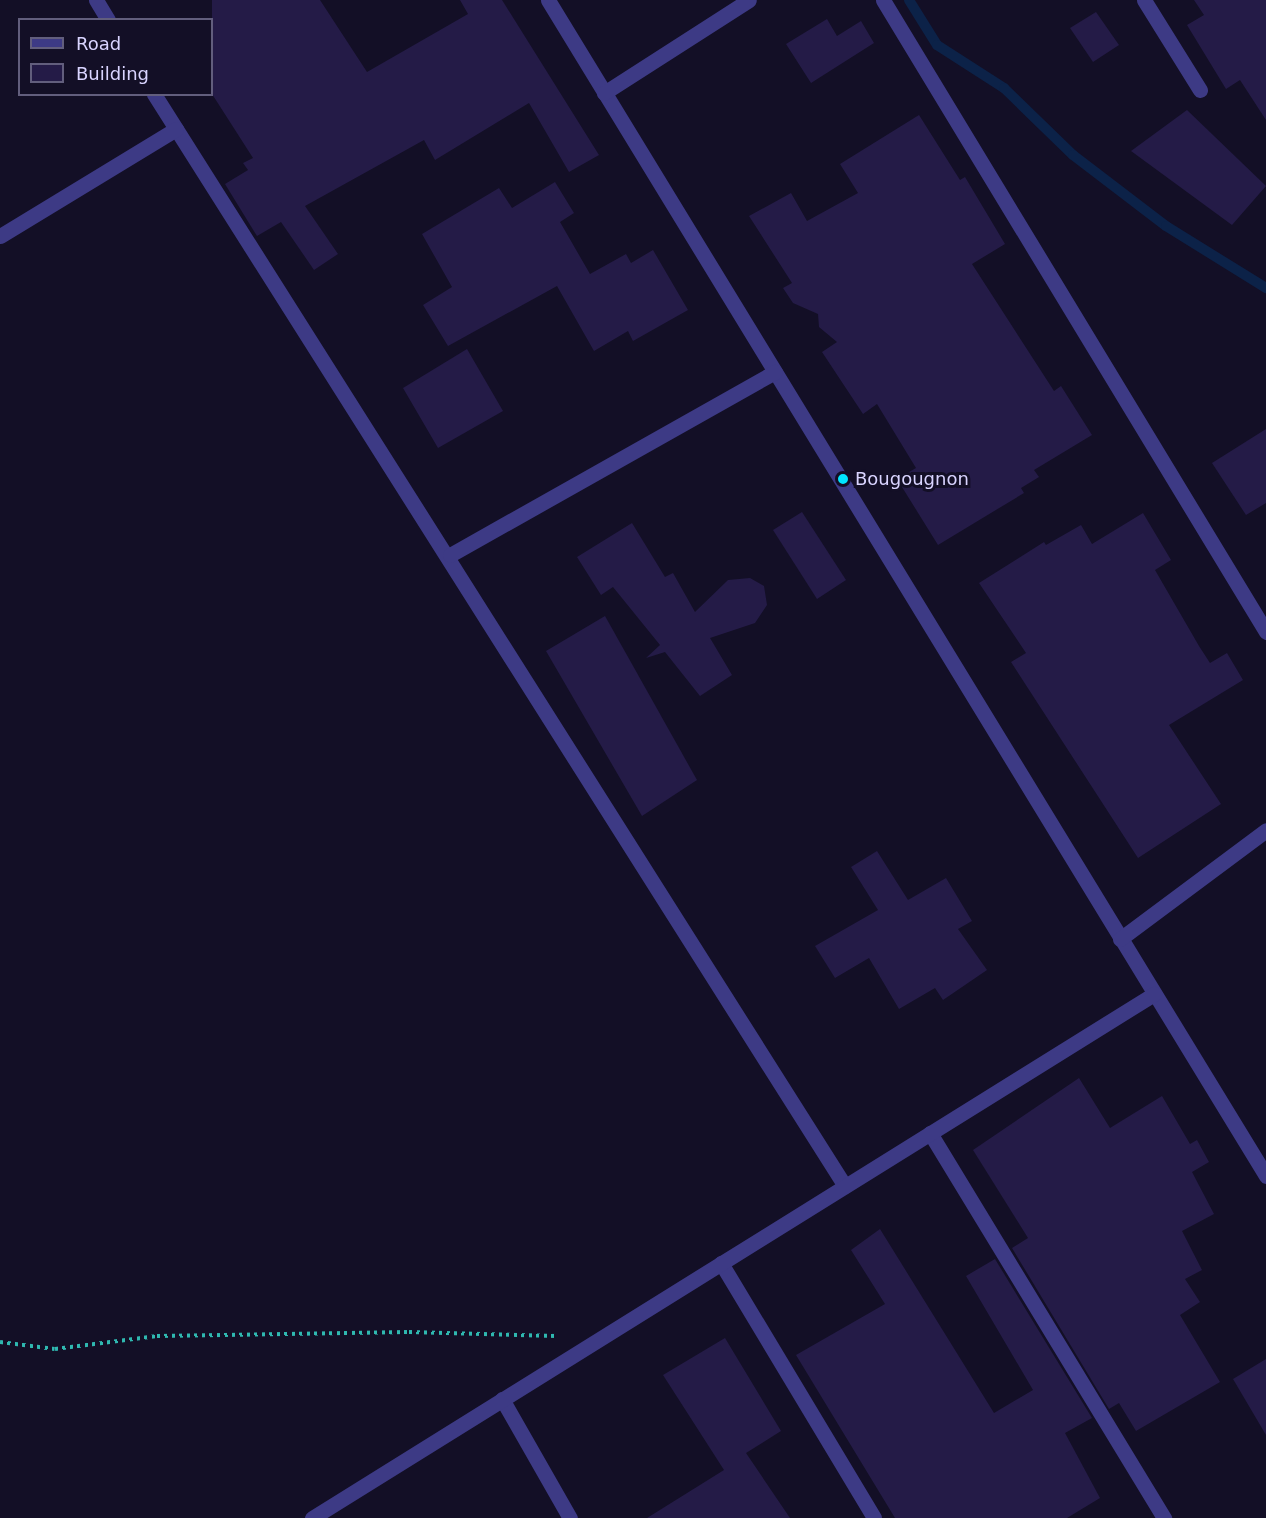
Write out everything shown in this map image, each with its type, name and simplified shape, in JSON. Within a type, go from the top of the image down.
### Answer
[{"type":"street","points":[[96,0],[107,18]]},
{"type":"street","points":[[548,0],[1266,1176]]},
{"type":"street","points":[[604,93],[749,0]]},
{"type":"street","points":[[883,0],[1266,632]]},
{"type":"street","points":[[1144,0],[1200,90]]},
{"type":"street","points":[[155,96],[450,555],[845,1186]]},
{"type":"street","points":[[0,236],[176,129]]},
{"type":"street","points":[[450,555],[775,372]]},
{"type":"street","points":[[1120,939],[1266,830]]},
{"type":"street","points":[[312,1518],[1154,994]]},
{"type":"street","points":[[930,1133],[1164,1518]]},
{"type":"street","points":[[721,1263],[874,1518]]},
{"type":"street","points":[[502,1400],[570,1518]]},
{"type":"path","points":[[0,1342],[55,1349],[157,1336],[409,1332],[603,1336]]},
{"type":"building","points":[[212,0],[320,0],[367,72],[468,14],[460,0],[502,0],[599,155],[569,172],[529,103],[435,160],[424,140],[305,206],[338,254],[314,270],[281,222],[257,236],[225,184],[248,170],[243,163],[253,158],[213,96]]},
{"type":"building","points":[[1194,0],[1266,0],[1266,120],[1240,80],[1226,89],[1187,25],[1204,15]]},
{"type":"building","points":[[1096,12],[1119,45],[1093,62],[1070,28]]},
{"type":"building","points":[[827,19],[837,36],[861,21],[874,43],[811,83],[786,44]]},
{"type":"building","points":[[1187,110],[1266,186],[1232,225],[1131,151]]},
{"type":"building","points":[[919,115],[960,180],[965,177],[1005,244],[972,264],[1054,391],[1061,386],[1092,435],[1034,470],[1039,477],[1021,488],[1024,493],[938,545],[897,479],[916,468],[877,404],[863,414],[822,352],[837,342],[819,327],[818,314],[793,303],[783,288],[792,283],[749,216],[791,193],[807,221],[858,193],[840,164]]},
{"type":"building","points":[[555,182],[574,213],[560,222],[590,274],[626,254],[631,263],[653,250],[688,310],[633,341],[628,331],[594,351],[557,286],[448,346],[423,305],[452,287],[422,234],[499,188],[512,208]]},
{"type":"building","points":[[467,349],[503,411],[438,448],[403,388]]},
{"type":"building","points":[[1266,429],[1266,503],[1246,515],[1212,463]]},
{"type":"building","points":[[802,512],[846,580],[817,599],[773,530]]},
{"type":"building","points":[[1143,513],[1171,560],[1155,570],[1199,646],[1210,663],[1227,653],[1243,680],[1169,725],[1221,804],[1138,858],[1011,662],[1026,653],[979,583],[1044,542],[1046,545],[1081,525],[1092,544]]},
{"type":"building","points":[[632,523],[665,577],[673,573],[695,612],[728,580],[750,578],[764,586],[767,605],[755,623],[710,638],[732,675],[700,696],[665,652],[646,658],[660,645],[613,587],[601,595],[577,557]]},
{"type":"building","points":[[605,616],[697,780],[642,816],[546,651]]},
{"type":"building","points":[[877,851],[908,900],[946,878],[972,921],[958,929],[987,970],[943,1000],[935,988],[899,1009],[869,958],[835,978],[815,946],[878,910],[851,867]]},
{"type":"building","points":[[1079,1078],[1110,1128],[1162,1096],[1190,1144],[1197,1140],[1209,1162],[1192,1172],[1214,1214],[1182,1231],[1202,1270],[1185,1279],[1200,1302],[1180,1315],[1220,1382],[1136,1431],[1119,1403],[1109,1409],[1012,1248],[1028,1238],[973,1150]]},
{"type":"building","points":[[880,1229],[994,1413],[1033,1390],[966,1276],[995,1259],[1092,1418],[1065,1433],[1100,1498],[1067,1518],[895,1518],[796,1355],[885,1304],[851,1250]]},
{"type":"building","points":[[725,1338],[781,1431],[746,1453],[790,1518],[647,1518],[724,1470],[663,1375]]},
{"type":"building","points":[[1266,1359],[1266,1435],[1233,1379]]},
{"type":"waterway","points":[[909,0],[937,45],[1004,88],[1073,155],[1166,226],[1266,288]]},
{"type":"place","name":"Bougougnon","points":[[843,479]]}]
